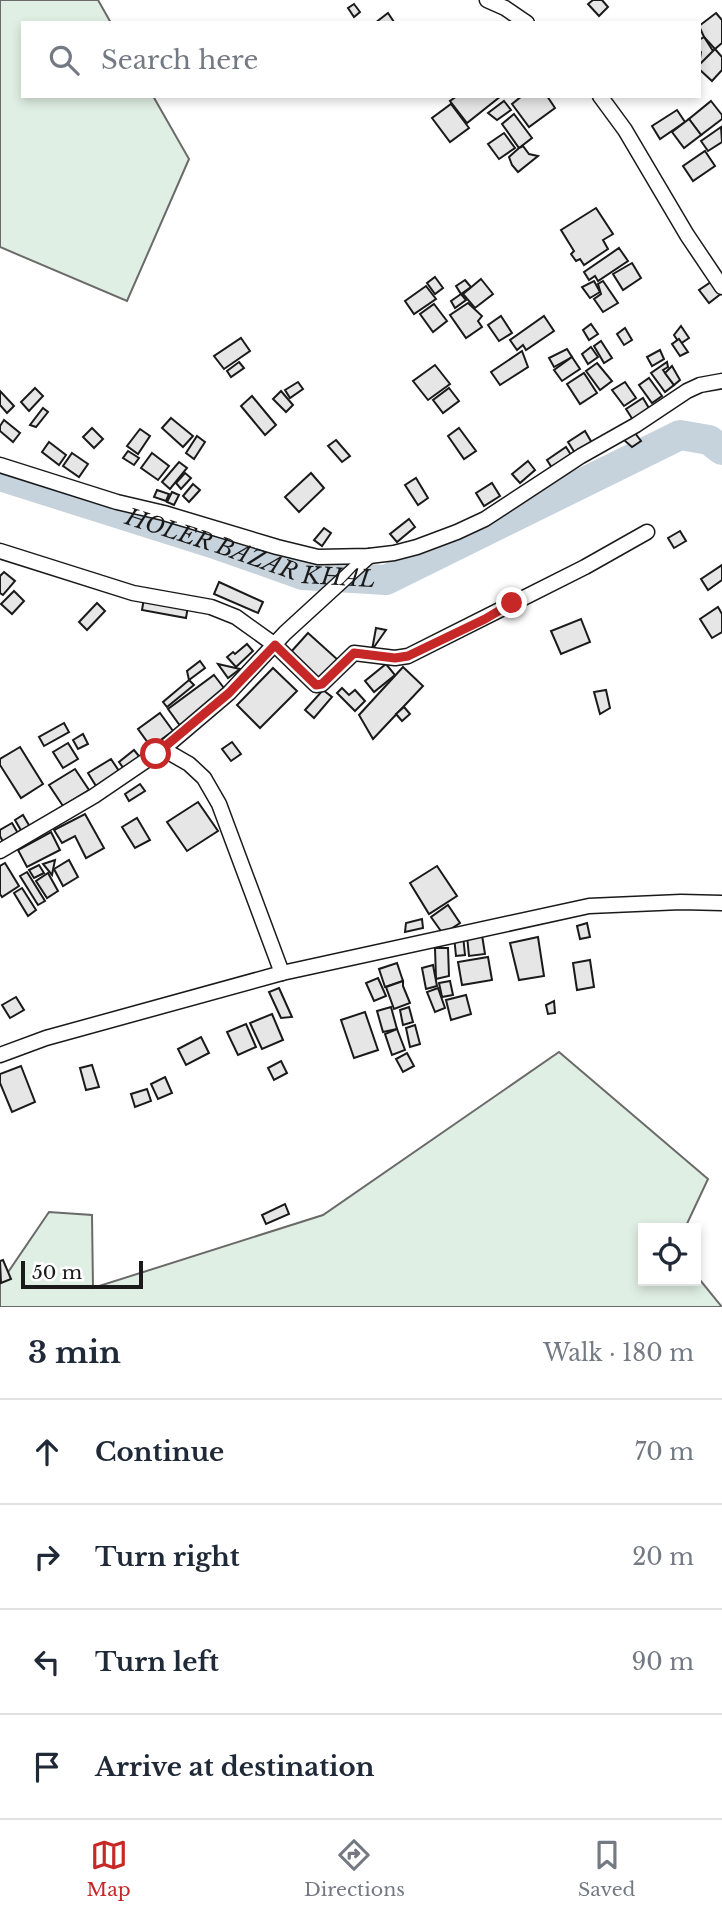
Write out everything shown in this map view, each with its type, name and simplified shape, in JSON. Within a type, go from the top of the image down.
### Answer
[{"type":"street","points":[[487,0],[524,21]]},
{"type":"street","points":[[601,98],[625,130],[687,235],[722,287]]},
{"type":"street","points":[[0,464],[117,502],[164,513],[277,547],[318,557],[365,560],[416,547],[485,519],[687,391],[700,385],[722,381]]},
{"type":"street","points":[[0,551],[133,593],[211,607],[236,617],[275,645],[316,685],[322,684],[354,653],[395,658],[408,656],[647,532]]},
{"type":"street","points":[[0,850],[94,796],[163,749],[229,693],[307,612],[365,560]]},
{"type":"street","points":[[163,749],[189,764],[204,778],[219,804],[282,973]]},
{"type":"street","points":[[0,1055],[46,1038],[282,973],[589,906],[722,903]]},
{"type":"green space","points":[[0,0],[98,0],[110,21],[21,21],[21,98],[154,98],[189,159],[127,301],[0,247]]},
{"type":"green space","points":[[559,1052],[708,1179],[687,1223],[638,1223],[638,1286],[701,1286],[701,1281],[722,1307],[0,1307],[0,1284],[49,1212],[92,1215],[93,1288],[323,1215]]},
{"type":"building","points":[[593,0],[602,0],[608,7],[599,16],[588,4]]},
{"type":"building","points":[[354,4],[360,12],[354,17],[348,8]]},
{"type":"building","points":[[388,13],[393,21],[378,21]]},
{"type":"building","points":[[716,13],[722,20],[722,43],[715,49],[704,37],[701,24]]},
{"type":"building","points":[[704,37],[722,65],[722,70],[713,76],[701,67],[701,39]]},
{"type":"building","points":[[715,49],[722,57],[722,70],[712,81],[701,71],[701,63]]},
{"type":"building","points":[[454,98],[498,98],[467,123],[450,101]]},
{"type":"building","points":[[520,98],[548,98],[555,108],[529,127],[512,104]]},
{"type":"building","points":[[504,101],[511,110],[497,120],[488,113]]},
{"type":"building","points":[[711,101],[722,119],[701,135],[689,119]]},
{"type":"building","points":[[451,104],[469,128],[450,142],[432,118]]},
{"type":"building","points":[[677,110],[685,122],[660,139],[652,126]]},
{"type":"building","points":[[514,114],[532,138],[519,148],[502,124]]},
{"type":"building","points":[[689,119],[701,135],[684,148],[672,132]]},
{"type":"building","points":[[721,127],[722,142],[708,151],[701,141]]},
{"type":"building","points":[[504,133],[515,148],[499,159],[488,144]]},
{"type":"building","points":[[523,146],[529,154],[538,156],[518,172],[509,157]]},
{"type":"building","points":[[705,151],[715,166],[693,181],[683,166]]},
{"type":"building","points":[[596,208],[613,234],[603,240],[608,249],[584,265],[580,259],[576,261],[571,254],[574,251],[561,230]]},
{"type":"building","points":[[619,248],[628,261],[598,281],[595,276],[589,280],[584,272]]},
{"type":"building","points":[[632,263],[641,278],[623,290],[613,274]]},
{"type":"building","points":[[435,277],[443,288],[435,294],[427,283]]},
{"type":"building","points":[[481,279],[493,294],[475,308],[463,294]]},
{"type":"building","points":[[465,280],[471,287],[461,294],[456,286]]},
{"type":"building","points":[[714,280],[722,293],[709,303],[699,290]]},
{"type":"building","points":[[594,281],[600,292],[590,298],[582,287]]},
{"type":"building","points":[[603,281],[618,303],[603,312],[594,299],[601,294],[598,284]]},
{"type":"building","points":[[426,286],[436,299],[414,314],[405,301]]},
{"type":"building","points":[[461,294],[466,300],[455,308],[451,301]]},
{"type":"building","points":[[468,303],[482,316],[478,321],[482,327],[466,338],[450,315]]},
{"type":"building","points":[[434,304],[447,321],[433,332],[420,314]]},
{"type":"building","points":[[501,316],[512,333],[499,341],[488,325]]},
{"type":"building","points":[[544,316],[554,331],[526,350],[523,345],[517,350],[510,340]]},
{"type":"building","points":[[591,324],[598,334],[589,340],[583,330]]},
{"type":"building","points":[[681,326],[689,338],[680,344],[674,335]]},
{"type":"building","points":[[625,328],[632,340],[624,345],[617,334]]},
{"type":"building","points":[[241,338],[250,351],[224,369],[214,356]]},
{"type":"building","points":[[679,339],[688,352],[680,356],[672,344]]},
{"type":"building","points":[[601,341],[612,358],[604,363],[594,346]]},
{"type":"building","points":[[591,347],[598,357],[588,364],[582,354]]},
{"type":"building","points":[[567,349],[572,357],[554,367],[549,358]]},
{"type":"building","points":[[660,350],[664,359],[652,366],[647,357]]},
{"type":"building","points":[[522,351],[528,367],[500,385],[491,372]]},
{"type":"building","points":[[572,357],[580,369],[562,381],[554,370]]},
{"type":"building","points":[[239,362],[244,368],[231,377],[227,371]]},
{"type":"building","points":[[667,362],[668,367],[663,370],[674,385],[665,392],[651,373]]},
{"type":"building","points":[[597,363],[612,381],[600,390],[586,371]]},
{"type":"building","points":[[435,365],[450,384],[428,400],[413,381]]},
{"type":"building","points":[[672,366],[680,380],[674,385],[665,373]]},
{"type":"building","points":[[584,373],[597,393],[580,404],[567,384]]},
{"type":"building","points":[[649,378],[662,396],[652,403],[639,385]]},
{"type":"building","points":[[298,382],[303,389],[290,398],[285,390]]},
{"type":"building","points":[[625,382],[636,398],[624,406],[612,390]]},
{"type":"building","points":[[35,388],[43,396],[29,411],[21,402]]},
{"type":"building","points":[[449,388],[459,401],[443,413],[433,400]]},
{"type":"building","points":[[0,391],[14,406],[7,413],[0,405]]},
{"type":"building","points":[[281,391],[293,405],[286,412],[273,399]]},
{"type":"building","points":[[252,396],[276,425],[265,435],[241,406]]},
{"type":"building","points":[[643,398],[650,410],[633,420],[626,409]]},
{"type":"building","points":[[43,408],[48,412],[36,427],[30,425]]},
{"type":"building","points":[[171,418],[193,436],[183,447],[162,428]]},
{"type":"building","points":[[4,420],[20,433],[13,442],[0,431]]},
{"type":"building","points":[[92,428],[103,439],[94,448],[83,437]]},
{"type":"building","points":[[459,428],[476,451],[464,459],[448,436]]},
{"type":"building","points":[[140,429],[150,436],[138,454],[127,446]]},
{"type":"building","points":[[585,431],[592,443],[575,453],[568,442]]},
{"type":"building","points":[[635,433],[641,441],[632,447],[624,440]]},
{"type":"building","points":[[197,436],[205,442],[194,459],[186,453]]},
{"type":"building","points":[[336,440],[350,456],[342,462],[328,446]]},
{"type":"building","points":[[49,442],[66,455],[59,465],[42,452]]},
{"type":"building","points":[[566,447],[573,458],[554,471],[547,460]]},
{"type":"building","points":[[128,451],[139,458],[134,465],[123,458]]},
{"type":"building","points":[[72,453],[88,464],[79,477],[63,466]]},
{"type":"building","points":[[152,453],[169,466],[158,480],[141,468]]},
{"type":"building","points":[[528,461],[535,470],[520,483],[512,474]]},
{"type":"building","points":[[179,462],[187,468],[170,489],[162,482]]},
{"type":"building","points":[[185,473],[191,478],[181,489],[176,483]]},
{"type":"building","points":[[311,473],[324,488],[299,512],[285,497]]},
{"type":"building","points":[[416,478],[428,498],[418,505],[405,485]]},
{"type":"building","points":[[492,483],[500,496],[484,506],[476,493]]},
{"type":"building","points":[[193,484],[200,490],[189,502],[183,496]]},
{"type":"building","points":[[157,490],[169,494],[166,501],[154,497]]},
{"type":"building","points":[[172,492],[179,495],[174,505],[167,502]]},
{"type":"building","points":[[409,519],[415,527],[397,542],[390,534]]},
{"type":"building","points":[[324,528],[331,533],[322,546],[314,540]]},
{"type":"building","points":[[680,531],[686,541],[674,548],[668,538]]},
{"type":"building","points":[[722,565],[722,580],[708,590],[701,579]]},
{"type":"building","points":[[4,572],[15,581],[3,595],[0,593],[0,576]]},
{"type":"building","points":[[219,582],[263,602],[258,613],[214,594]]},
{"type":"building","points":[[14,591],[24,601],[12,614],[1,604]]},
{"type":"building","points":[[144,598],[188,606],[186,618],[142,610]]},
{"type":"building","points":[[97,603],[105,611],[87,630],[79,622]]},
{"type":"building","points":[[718,607],[722,614],[722,632],[712,638],[700,619]]},
{"type":"building","points":[[581,619],[590,642],[561,654],[551,631]]},
{"type":"building","points":[[376,628],[386,630],[372,650]]},
{"type":"building","points":[[308,633],[338,660],[321,680],[290,653]]},
{"type":"building","points":[[247,644],[253,651],[236,667],[227,657]]},
{"type":"building","points":[[200,661],[205,668],[189,680],[187,671]]},
{"type":"building","points":[[218,664],[240,669],[228,678]]},
{"type":"building","points":[[386,664],[395,675],[374,692],[365,681]]},
{"type":"building","points":[[403,667],[423,686],[373,739],[359,715]]},
{"type":"building","points":[[273,668],[297,691],[260,728],[237,705]]},
{"type":"building","points":[[214,675],[227,692],[181,727],[168,709]]},
{"type":"building","points":[[189,680],[194,685],[167,707],[163,702]]},
{"type":"building","points":[[342,688],[349,695],[355,690],[365,701],[355,711],[337,693]]},
{"type":"building","points":[[323,690],[332,697],[314,718],[305,710]]},
{"type":"building","points":[[606,690],[610,708],[600,714],[594,692]]},
{"type":"building","points":[[404,707],[410,714],[402,721],[396,714]]},
{"type":"building","points":[[160,713],[173,731],[151,747],[138,729]]},
{"type":"building","points":[[64,723],[69,732],[44,746],[39,737]]},
{"type":"building","points":[[83,734],[88,744],[78,749],[73,740]]},
{"type":"building","points":[[232,742],[241,754],[231,761],[222,749]]},
{"type":"building","points":[[68,743],[78,759],[63,768],[53,752]]},
{"type":"building","points":[[20,747],[43,784],[21,798],[0,765],[0,759]]},
{"type":"building","points":[[134,750],[143,761],[127,773],[119,762]]},
{"type":"building","points":[[111,759],[119,771],[96,786],[88,773]]},
{"type":"building","points":[[75,769],[89,790],[63,806],[49,785]]},
{"type":"building","points":[[140,784],[145,791],[129,801],[125,794]]},
{"type":"building","points":[[198,802],[218,831],[187,851],[167,822]]},
{"type":"building","points":[[85,814],[104,848],[86,858],[75,836],[62,843],[54,830]]},
{"type":"building","points":[[23,815],[30,827],[22,832],[15,820]]},
{"type":"building","points":[[137,818],[150,840],[135,848],[122,827]]},
{"type":"building","points":[[12,823],[19,835],[4,844],[0,830]]},
{"type":"building","points":[[51,832],[60,850],[27,867],[18,850]]},
{"type":"building","points":[[55,860],[52,875],[43,864]]},
{"type":"building","points":[[69,860],[78,877],[63,886],[54,869]]},
{"type":"building","points":[[5,863],[19,886],[2,897],[0,866]]},
{"type":"building","points":[[39,865],[44,873],[34,878],[29,870]]},
{"type":"building","points":[[437,866],[457,896],[429,914],[410,883]]},
{"type":"building","points":[[27,872],[45,901],[38,905],[20,876]]},
{"type":"building","points":[[48,873],[58,891],[47,898],[36,881]]},
{"type":"building","points":[[22,888],[36,910],[28,916],[14,893]]},
{"type":"building","points":[[448,905],[460,923],[443,934],[431,917]]},
{"type":"building","points":[[422,919],[423,928],[405,932],[406,923]]},
{"type":"building","points":[[587,923],[590,937],[580,939],[577,926]]},
{"type":"building","points":[[463,935],[465,955],[456,956],[454,936]]},
{"type":"building","points":[[482,935],[485,954],[469,956],[467,936]]},
{"type":"building","points":[[538,937],[544,976],[519,980],[510,943]]},
{"type":"building","points":[[435,948],[448,948],[449,976],[436,979]]},
{"type":"building","points":[[488,957],[492,980],[462,985],[458,962]]},
{"type":"building","points":[[590,960],[594,987],[577,990],[573,963]]},
{"type":"building","points":[[397,963],[403,981],[385,987],[379,969]]},
{"type":"building","points":[[433,965],[437,986],[426,989],[422,968]]},
{"type":"building","points":[[378,978],[386,996],[374,1001],[366,983]]},
{"type":"building","points":[[403,981],[410,1003],[394,1009],[386,987]]},
{"type":"building","points":[[450,981],[453,995],[442,997],[439,983]]},
{"type":"building","points":[[279,988],[292,1017],[281,1018],[269,992]]},
{"type":"building","points":[[438,988],[445,1008],[435,1012],[427,992]]},
{"type":"building","points":[[466,995],[471,1014],[451,1020],[446,1000]]},
{"type":"building","points":[[16,997],[24,1010],[10,1018],[2,1005]]},
{"type":"building","points":[[554,1001],[555,1013],[548,1014],[546,1005]]},
{"type":"building","points":[[391,1007],[397,1029],[383,1032],[377,1011]]},
{"type":"building","points":[[409,1007],[413,1022],[403,1025],[400,1010]]},
{"type":"building","points":[[365,1012],[378,1050],[354,1058],[341,1020]]},
{"type":"building","points":[[272,1014],[283,1040],[262,1049],[250,1023]]},
{"type":"building","points":[[246,1024],[256,1047],[238,1055],[227,1032]]},
{"type":"building","points":[[415,1025],[420,1044],[410,1047],[406,1028]]},
{"type":"building","points":[[397,1029],[405,1050],[392,1055],[385,1034]]},
{"type":"building","points":[[201,1037],[209,1053],[186,1065],[178,1049]]},
{"type":"building","points":[[407,1053],[414,1066],[403,1072],[396,1059]]},
{"type":"building","points":[[281,1061],[287,1073],[274,1080],[268,1068]]},
{"type":"building","points":[[92,1065],[99,1087],[86,1090],[80,1068]]},
{"type":"building","points":[[21,1066],[35,1102],[12,1112],[0,1083],[0,1074]]},
{"type":"building","points":[[165,1077],[172,1093],[158,1099],[151,1084]]},
{"type":"building","points":[[147,1089],[151,1101],[135,1107],[131,1094]]},
{"type":"building","points":[[285,1204],[289,1214],[266,1224],[262,1215]]},
{"type":"building","points":[[3,1260],[11,1279],[1,1283],[0,1261]]},
{"type":"waterway","name":"HOLER BAZAR KHAL","points":[[0,476],[218,545],[303,575],[386,580],[680,435],[709,440],[722,450]]},
{"type":"route","points":[[156,754],[229,693],[275,645],[316,685],[322,684],[354,653],[395,658],[408,656],[512,603]]}]
